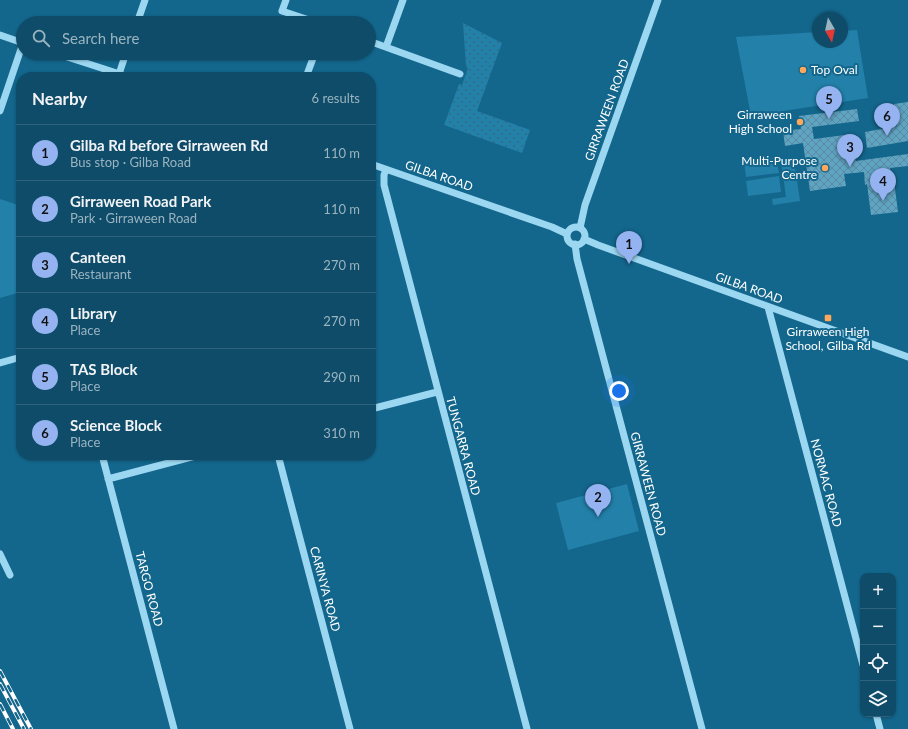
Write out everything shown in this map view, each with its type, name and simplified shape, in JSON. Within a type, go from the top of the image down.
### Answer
[{"type":"street","points":[[139,16],[145,0]]},
{"type":"street","points":[[286,0],[282,11],[297,16]]},
{"type":"street","points":[[386,47],[403,0]]},
{"type":"street","name":"GIRRAWEEN ROAD","points":[[580,228],[585,205],[658,0]]},
{"type":"street","points":[[0,35],[16,41]]},
{"type":"street","points":[[376,43],[460,74]]},
{"type":"street","points":[[0,111],[17,60]]},
{"type":"street","points":[[75,60],[109,72]]},
{"type":"street","points":[[119,72],[123,60]]},
{"type":"street","points":[[308,72],[312,60]]},
{"type":"street","name":"GILBA ROAD","points":[[376,166],[552,227],[567,234]]},
{"type":"street","name":"TUNGARRA ROAD","points":[[386,169],[384,175],[384,185],[437,392],[527,729]]},
{"type":"street","points":[[572,228],[580,228],[583,232],[584,238],[581,243],[575,244],[569,241],[567,234],[572,228]]},
{"type":"street","name":"GILBA ROAD","points":[[584,238],[598,245],[908,357]]},
{"type":"street","name":"GIRRAWEEN ROAD","points":[[575,244],[577,259],[702,729]]},
{"type":"street","name":"NORMAC ROAD","points":[[768,307],[860,655]]},
{"type":"street","points":[[0,363],[16,358]]},
{"type":"street","points":[[376,409],[437,392]]},
{"type":"street","name":"TARGO ROAD","points":[[103,460],[174,729]]},
{"type":"street","points":[[108,479],[180,460]]},
{"type":"street","name":"CARINYA ROAD","points":[[279,460],[350,729]]},
{"type":"street","points":[[0,554],[10,575]]},
{"type":"street","points":[[877,717],[880,729]]},
{"type":"shaded area","points":[[463,23],[502,43],[477,111],[530,130],[522,153],[444,125],[459,84],[462,85],[468,68],[466,67]]},
{"type":"shaded area","name":"Top Oval","points":[[857,30],[868,98],[751,116],[736,37],[812,32],[812,48],[848,48],[848,31]]},
{"type":"shaded area","points":[[776,158],[779,173],[746,177],[744,162]]},
{"type":"shaded area","points":[[794,160],[800,201],[773,205],[772,199],[786,197],[781,161]]},
{"type":"shaded area","points":[[779,176],[781,192],[748,196],[746,181]]},
{"type":"shaded area","points":[[0,199],[16,204],[16,293],[0,298]]},
{"type":"shaded area","points":[[627,484],[639,531],[568,550],[556,503]]},
{"type":"building","points":[[908,102],[908,141],[867,148],[865,132],[897,126],[894,104]]},
{"type":"building","points":[[857,109],[859,121],[812,127],[814,139],[852,134],[856,161],[908,154],[908,166],[890,168],[892,181],[894,181],[898,212],[871,215],[864,172],[844,174],[846,186],[810,191],[803,143],[785,146],[783,131],[801,129],[799,116]]},
{"type":"railway","points":[[0,671],[31,729]]},
{"type":"railway","points":[[0,684],[24,729]]},
{"type":"railway","points":[[0,704],[13,729]]},
{"type":"place","name":"Top Oval","points":[[803,70]]},
{"type":"place","name":"TAS Block","points":[[829,119]]},
{"type":"place","name":"Girraween High School","points":[[800,122]]},
{"type":"place","name":"Science Block","points":[[887,136]]},
{"type":"place","name":"Canteen","points":[[850,167]]},
{"type":"place","name":"Multi-Purpose Centre","points":[[825,168]]},
{"type":"place","name":"Library","points":[[883,201]]},
{"type":"place","name":"Gilba Rd before Girraween Rd","points":[[629,264]]},
{"type":"place","name":"Girraween High School, Gilba Rd","points":[[828,318]]},
{"type":"place","name":"Girraween Road Park","points":[[598,517]]}]
